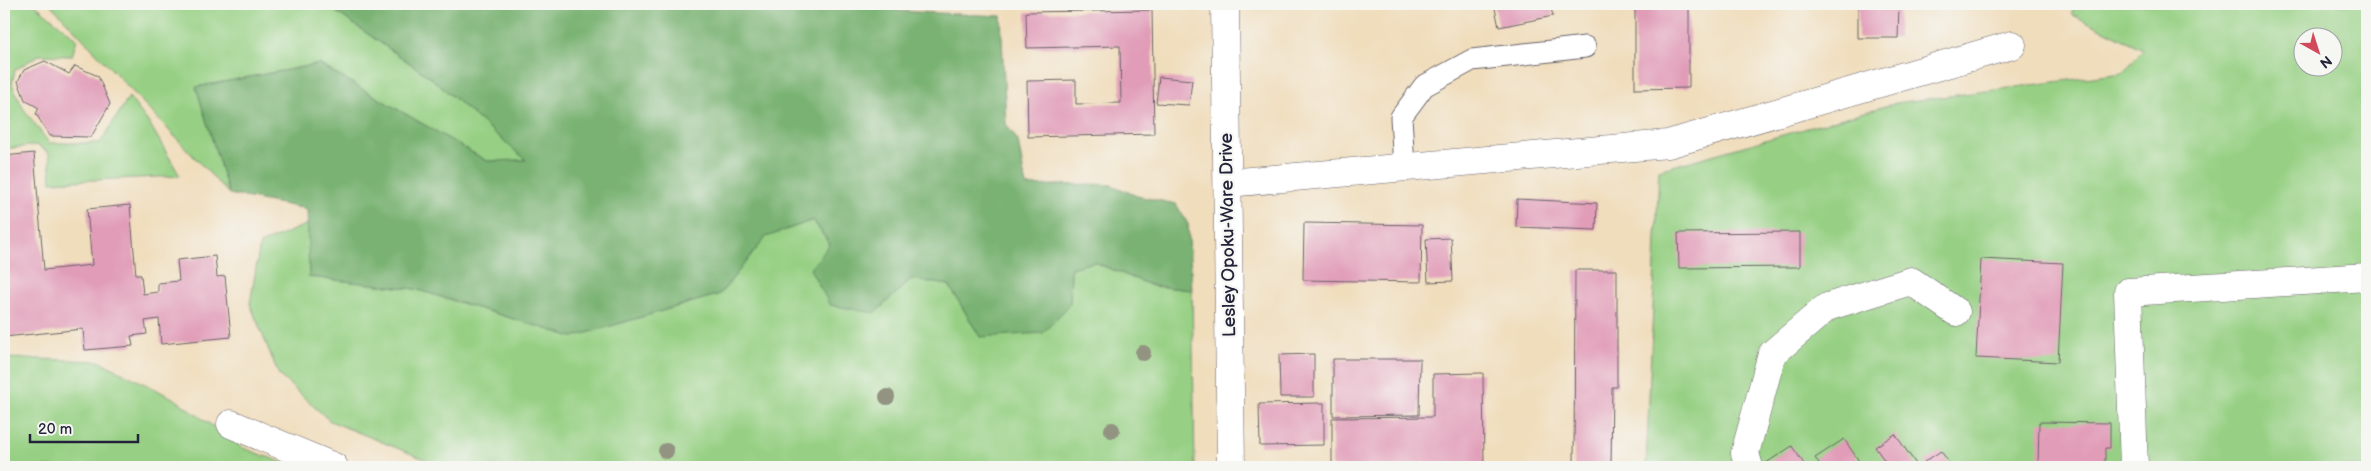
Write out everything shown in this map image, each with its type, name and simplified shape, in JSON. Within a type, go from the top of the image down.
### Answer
[{"type":"street","name":"Lesley Opoku-Ware Drive","points":[[1225,4],[1231,467]]},
{"type":"street","points":[[1228,183],[1668,144],[2012,45]]},
{"type":"street","points":[[2134,467],[2128,292],[2367,277]]},
{"type":"street","points":[[1749,467],[1745,453],[1772,354],[1827,307],[1912,281],[1956,312]]},
{"type":"street","points":[[231,424],[334,467]]},
{"type":"lane","points":[[1404,167],[1401,116],[1424,86],[1472,60],[1585,47]]},
{"type":"green space","points":[[4,4],[34,4],[77,39],[72,56],[39,55],[15,70],[12,84],[23,108],[49,143],[100,143],[129,97],[151,126],[180,176],[51,182],[49,153],[37,145],[4,149]]},
{"type":"green space","points":[[50,4],[325,4],[431,78],[526,160],[487,161],[319,64],[196,87],[229,194]]},
{"type":"green space","points":[[325,4],[896,4],[897,11],[1001,16],[1006,124],[1018,141],[1026,186],[1112,185],[1137,196],[1176,204],[1188,224],[1192,290],[1153,286],[1094,262],[1071,268],[1070,304],[1043,333],[980,337],[949,285],[911,279],[875,313],[830,305],[810,269],[830,244],[813,220],[766,237],[720,294],[573,337],[415,289],[309,277],[307,209],[229,194],[196,87],[319,64],[487,161],[526,160],[431,78]]},
{"type":"green space","points":[[2076,4],[2367,4],[2367,467],[1646,467],[1659,170],[1896,103],[2123,73],[2143,49],[2071,14]]},
{"type":"green space","points":[[813,220],[875,313],[911,279],[949,285],[980,337],[1070,304],[1071,268],[1093,262],[1153,286],[1192,290],[1195,467],[444,467],[330,421],[279,375],[250,304],[260,244],[308,224],[309,277],[415,289],[573,337],[720,294],[766,237]]},
{"type":"green space","points":[[4,358],[99,361],[175,399],[243,448],[295,467],[4,467]]},
{"type":"building","points":[[1398,4],[1421,4],[1421,5],[1398,8]]},
{"type":"building","points":[[1494,4],[1550,4],[1553,16],[1499,27]]},
{"type":"building","points":[[1635,4],[1689,4],[1689,88],[1635,89]]},
{"type":"building","points":[[1858,4],[1899,4],[1898,38],[1858,38]]},
{"type":"building","points":[[1152,10],[1154,134],[1028,137],[1027,81],[1076,80],[1076,104],[1121,103],[1120,46],[1027,48],[1026,12]]},
{"type":"building","points":[[45,61],[69,74],[75,66],[98,76],[110,104],[91,137],[50,136],[36,114],[39,108],[25,100],[18,81],[24,70]]},
{"type":"building","points":[[1159,77],[1192,80],[1189,105],[1156,103]]},
{"type":"building","points":[[34,153],[44,270],[92,265],[87,209],[130,205],[136,275],[141,275],[143,294],[158,292],[158,283],[179,281],[177,260],[215,256],[217,277],[225,276],[231,337],[161,344],[159,319],[145,321],[147,334],[131,336],[133,346],[85,350],[83,329],[4,337],[4,156]]},
{"type":"building","points":[[1517,199],[1597,203],[1596,230],[1516,227]]},
{"type":"building","points":[[1304,223],[1422,225],[1421,282],[1303,280]]},
{"type":"building","points":[[1800,232],[1800,267],[1679,268],[1678,233]]},
{"type":"building","points":[[1451,238],[1453,281],[1428,282],[1426,239]]},
{"type":"building","points":[[1981,259],[2063,263],[2058,362],[1976,358]]},
{"type":"building","points":[[1575,270],[1617,270],[1617,387],[1612,387],[1611,467],[1574,467]]},
{"type":"building","points":[[1314,354],[1314,397],[1280,397],[1279,355]]},
{"type":"building","points":[[1333,359],[1420,359],[1419,415],[1333,416]]},
{"type":"building","points":[[1483,373],[1484,467],[1332,467],[1332,418],[1433,417],[1433,374]]},
{"type":"building","points":[[1324,403],[1324,445],[1260,446],[1259,404]]},
{"type":"building","points":[[2039,422],[2110,423],[2110,448],[2105,448],[2105,467],[2038,467]]},
{"type":"building","points":[[1895,434],[1918,467],[1889,467],[1875,447]]},
{"type":"building","points":[[1844,439],[1863,467],[1822,467],[1815,458]]},
{"type":"building","points":[[1792,446],[1806,467],[1764,467],[1763,465]]},
{"type":"building","points":[[1941,451],[1952,467],[1928,467],[1924,462]]}]
